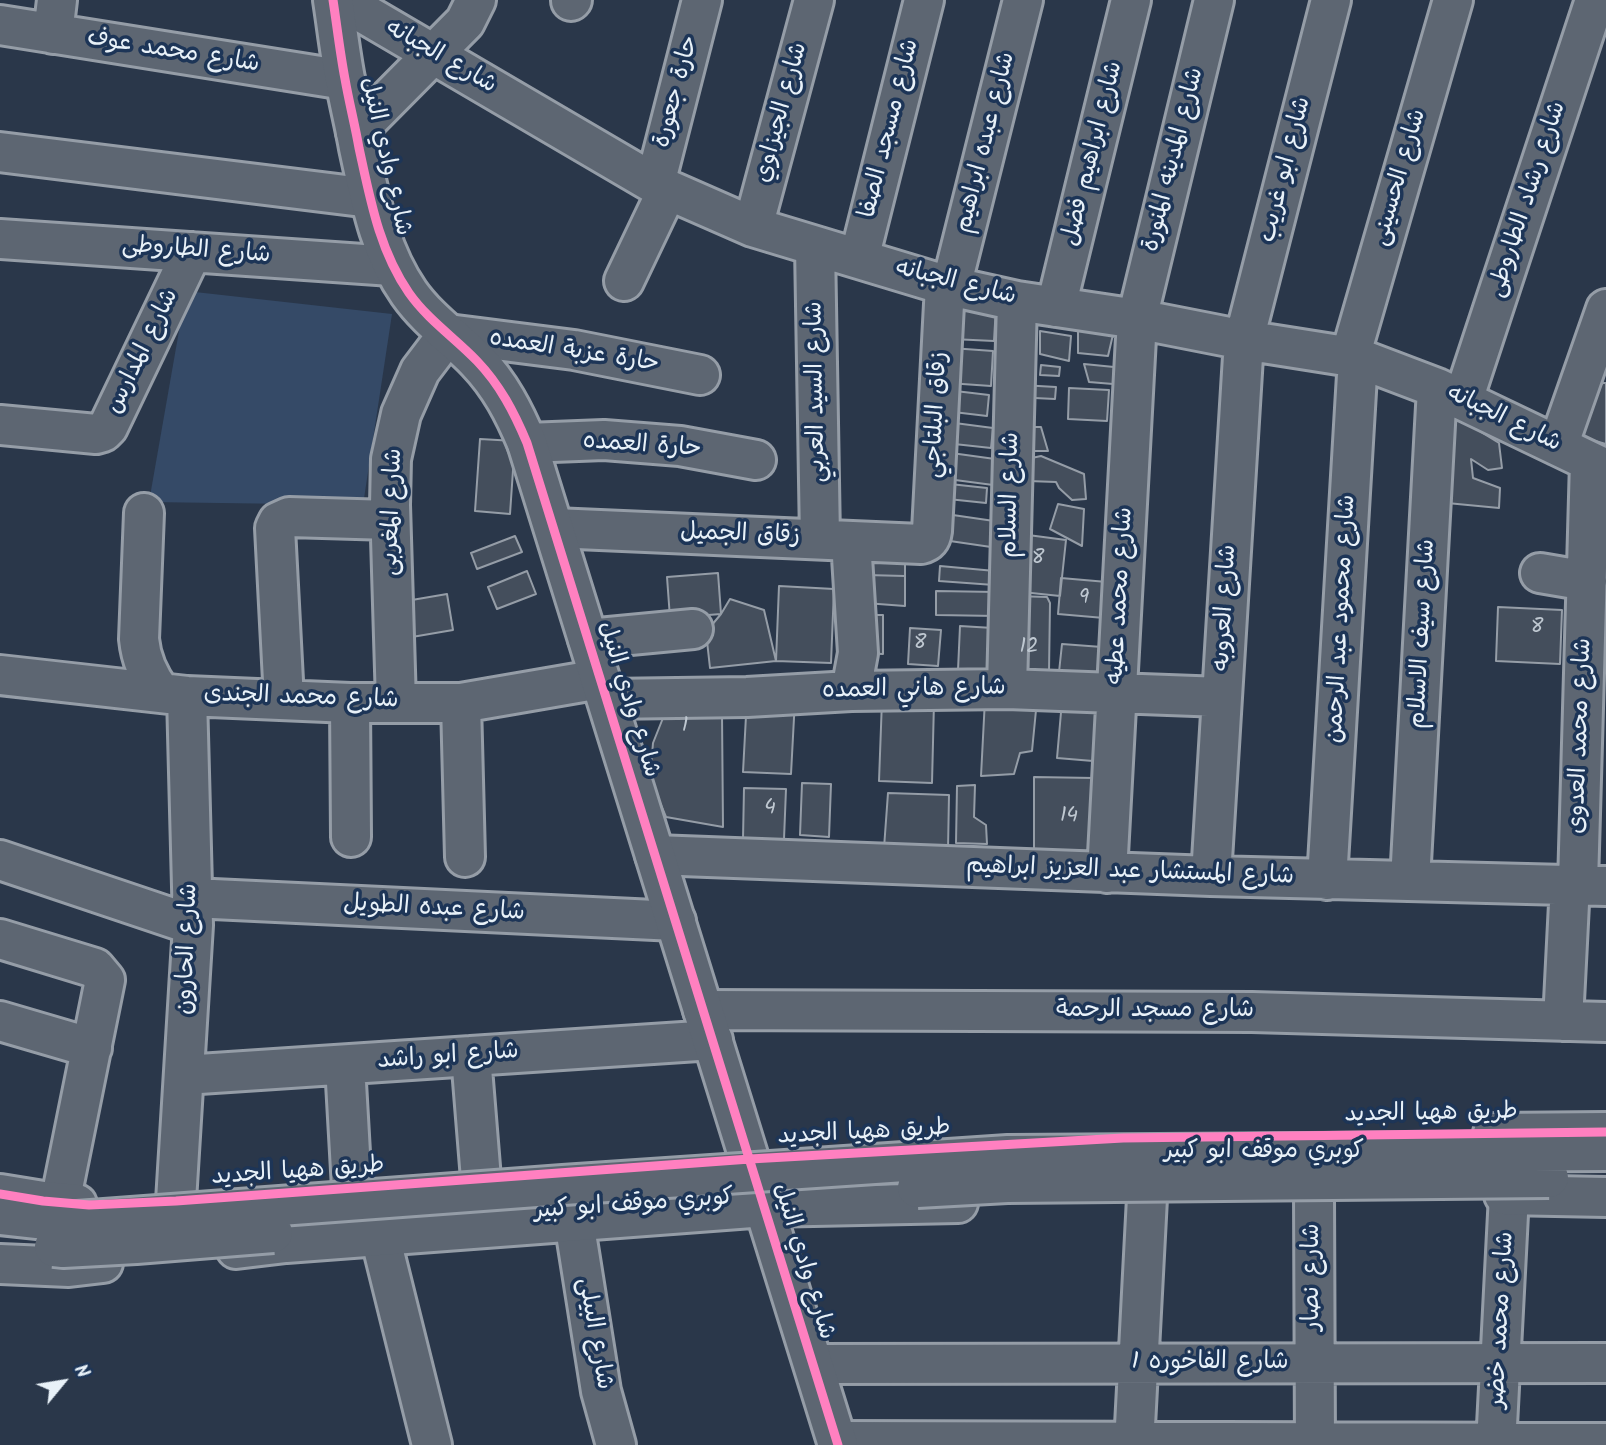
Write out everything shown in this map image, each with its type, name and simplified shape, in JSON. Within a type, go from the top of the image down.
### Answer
[{"type":"street","name":"شارع وادي النيل","points":[[333,0],[345,80],[370,198],[392,266],[409,294],[427,316],[477,361],[499,387],[514,412],[527,443],[838,1443]]},
{"type":"street","name":"شارع الجبانه","points":[[341,0],[661,187],[753,227],[948,286],[1017,301],[1354,357],[1450,394],[1585,459]]},
{"type":"street","points":[[356,132],[465,22],[476,0]]},
{"type":"street","name":"حارة جعورة","points":[[624,281],[661,187],[702,0]]},
{"type":"street","name":"شارع الجيزاوي","points":[[753,227],[814,0]]},
{"type":"street","name":"شارع مسجد الصفا","points":[[859,258],[924,0]]},
{"type":"street","name":"شارع عبده ابراهيم","points":[[948,286],[1023,0]]},
{"type":"street","name":"شارع المدينه المنورة","points":[[1137,319],[1214,0]]},
{"type":"street","name":"شارع ابو غريب","points":[[1244,340],[1331,0]]},
{"type":"street","name":"شارع الحسينى","points":[[1354,357],[1452,0]]},
{"type":"street","name":"شارع رشاد الطاروطى","points":[[1450,394],[1595,0]]},
{"type":"street","name":"شارع ابراهيم فضل","points":[[1056,307],[1126,2]]},
{"type":"street","name":"شارع محمد عوف","points":[[0,25],[55,17],[345,80]]},
{"type":"street","points":[[0,152],[370,198]]},
{"type":"street","name":"شارع الطاروطى","points":[[0,239],[392,266]]},
{"type":"street","name":"شارع السيد العربي","points":[[816,246],[835,540],[858,653],[851,691]]},
{"type":"street","name":"شارع المدارس","points":[[0,425],[96,434],[103,432],[108,427],[192,252]]},
{"type":"street","name":"زقاق البلتاجي","points":[[927,542],[932,538],[948,286]]},
{"type":"street","name":"شارع السلام","points":[[1007,689],[1017,301]]},
{"type":"street","name":"شارع محمد العدوى","points":[[1563,1021],[1585,884],[1595,713],[1587,581],[1585,459],[1606,309]]},
{"type":"street","name":"شارع محمد عطيه","points":[[1107,873],[1137,319]]},
{"type":"street","name":"حارة عزبة العمده","points":[[448,334],[574,350],[700,375]]},
{"type":"street","name":"شارع المغربى","points":[[396,703],[390,520],[391,459],[401,414],[420,371],[448,334]]},
{"type":"street","name":"شارع العروبه","points":[[1211,876],[1244,340]]},
{"type":"street","name":"شارع محمود عبد الرحمن","points":[[1328,880],[1354,357]]},
{"type":"street","name":"شارع سيف الاسلام","points":[[1410,881],[1450,394]]},
{"type":"street","name":"حارة العمده","points":[[527,443],[604,440],[680,446],[756,460]]},
{"type":"street","points":[[144,513],[139,639],[141,654],[145,668],[174,695]]},
{"type":"street","points":[[284,700],[275,528],[283,518],[289,517],[390,520]]},
{"type":"street","name":"زقاق الجميل","points":[[554,528],[920,544],[927,542]]},
{"type":"street","points":[[1541,573],[1587,581]]},
{"type":"street","points":[[588,639],[693,629]]},
{"type":"street","name":"شارع محمد الجندى","points":[[0,674],[174,695],[350,703],[461,703],[603,689]]},
{"type":"street","name":"شارع هاني العمده","points":[[603,689],[747,696],[851,691],[1007,689],[1222,697]]},
{"type":"street","name":"شارع الحارون","points":[[174,695],[192,912],[176,1202]]},
{"type":"street","points":[[350,703],[351,837]]},
{"type":"street","points":[[461,703],[465,857]]},
{"type":"street","name":"شارع المستشار عبد العزيز ابراهيم","points":[[655,855],[1328,880],[1585,884]]},
{"type":"street","name":"شارع عبده الطويل","points":[[0,860],[192,912],[676,921]]},
{"type":"street","points":[[0,939],[95,968],[105,980],[60,1203]]},
{"type":"street","name":"شارع مسجد الرحمة","points":[[708,1025],[1252,1012],[1606,1022]]},
{"type":"street","points":[[0,1021],[92,1048]]},
{"type":"street","name":"شارع ابو راشد","points":[[184,1075],[471,1056],[708,1025]]},
{"type":"street","points":[[471,1056],[481,1179]]},
{"type":"street","points":[[345,1065],[352,1188]]},
{"type":"street","name":"طريق ههيا الجديد","points":[[0,1194],[89,1205],[176,1202],[750,1159],[1123,1138],[1606,1132]]},
{"type":"street","name":"كوبري موقف ابو كبير","points":[[0,1214],[64,1222],[563,1185],[1008,1156],[1606,1151]]},
{"type":"street","name":"كوبري موقف ابو كبير","points":[[0,1241],[63,1248],[136,1244],[560,1210],[1007,1183],[1606,1178]]},
{"type":"street","points":[[0,1264],[69,1267],[286,1243],[765,1208],[1314,1194],[1606,1197]]},
{"type":"street","name":"شارع نصار","points":[[1314,1194],[1315,1443]]},
{"type":"street","name":"شارع محمد خضر","points":[[1496,1444],[1509,1195]]},
{"type":"street","points":[[1134,1443],[1147,1198]]},
{"type":"street","name":"شارع البيلى","points":[[574,1221],[601,1391],[616,1445]]},
{"type":"street","points":[[380,1236],[432,1445]]},
{"type":"street","name":"شارع الفاخوره 1","points":[[814,1364],[1606,1363]]},
{"type":"street","points":[[838,1443],[1606,1443]]},
{"type":"shaded area","points":[[186,291],[392,314],[363,505],[149,502]]},
{"type":"building","points":[[954,304],[996,306],[994,341],[952,339]]},
{"type":"building","points":[[1078,322],[1115,326],[1108,356],[1078,353]]},
{"type":"building","points":[[1040,331],[1071,336],[1069,361],[1040,354]]},
{"type":"building","points":[[951,348],[993,351],[991,386],[948,383]]},
{"type":"building","points":[[1084,364],[1114,367],[1113,384],[1089,382]]},
{"type":"building","points":[[1041,365],[1060,367],[1059,376],[1040,375]]},
{"type":"building","points":[[1606,383],[1606,444],[1578,436],[1592,392]]},
{"type":"building","points":[[1021,385],[1056,387],[1055,399],[1014,397]]},
{"type":"building","points":[[1069,388],[1109,390],[1107,421],[1068,419]]},
{"type":"building","points":[[947,390],[989,395],[987,416],[945,411]]},
{"type":"building","points":[[1455,416],[1499,443],[1502,468],[1488,470],[1471,459],[1473,478],[1500,488],[1499,508],[1447,503]]},
{"type":"building","points":[[947,422],[993,428],[991,448],[945,443]]},
{"type":"building","points":[[1026,427],[1041,427],[1048,451],[1026,451]]},
{"type":"building","points":[[480,439],[515,441],[510,514],[475,511]]},
{"type":"building","points":[[944,452],[995,459],[993,485],[940,478]]},
{"type":"building","points":[[1041,456],[1084,474],[1086,499],[1072,500],[1056,482],[1028,481],[1027,459]]},
{"type":"building","points":[[950,484],[987,488],[986,503],[948,499]]},
{"type":"building","points":[[1058,504],[1084,509],[1082,546],[1050,529]]},
{"type":"building","points":[[946,514],[994,521],[991,547],[943,540]]},
{"type":"building","points":[[1028,535],[1066,540],[1060,596],[1022,592]]},
{"type":"building","points":[[515,536],[522,552],[477,569],[471,553]]},
{"type":"building","points":[[866,553],[905,553],[905,576],[866,575]]},
{"type":"building","points":[[940,566],[995,571],[994,585],[939,581]]},
{"type":"building","points":[[527,571],[536,594],[497,609],[488,587]]},
{"type":"building","points":[[718,573],[721,614],[670,618],[667,577]]},
{"type":"building","points":[[866,575],[905,576],[905,606],[865,603]]},
{"type":"building","points":[[1061,578],[1107,582],[1104,618],[1058,614]]},
{"type":"building","points":[[779,586],[834,589],[831,663],[776,661]]},
{"type":"building","points":[[936,591],[997,592],[997,616],[936,615]]},
{"type":"building","points":[[447,594],[453,630],[412,637],[406,601]]},
{"type":"building","points":[[1016,596],[1047,597],[1050,603],[1049,672],[1015,671]]},
{"type":"building","points":[[730,599],[764,610],[776,661],[710,668],[706,632]]},
{"type":"building","points":[[1498,607],[1562,610],[1560,664],[1496,661]]},
{"type":"building","points":[[858,615],[883,615],[883,654],[858,653]]},
{"type":"building","points":[[960,626],[993,628],[990,672],[958,670]]},
{"type":"building","points":[[910,628],[941,630],[938,666],[908,664]]},
{"type":"building","points":[[1062,644],[1102,647],[1100,676],[1059,672]]},
{"type":"building","points":[[747,697],[795,699],[791,774],[743,772]]},
{"type":"building","points":[[985,699],[1037,700],[1032,751],[1020,753],[1014,774],[981,776]]},
{"type":"building","points":[[882,700],[934,702],[932,783],[879,781]]},
{"type":"building","points":[[1062,701],[1098,704],[1093,761],[1057,758]]},
{"type":"building","points":[[667,708],[722,714],[723,827],[666,817],[650,779],[653,743]]},
{"type":"building","points":[[1034,777],[1094,778],[1094,851],[1034,850]]},
{"type":"building","points":[[802,783],[831,784],[829,837],[800,835]]},
{"type":"building","points":[[975,785],[974,817],[986,825],[987,844],[956,843],[957,786]]},
{"type":"building","points":[[744,788],[786,789],[784,839],[743,839]]},
{"type":"building","points":[[888,793],[949,795],[948,850],[884,848]]},
{"type":"cycle path","points":[[333,0],[343,69],[363,167],[377,223],[390,259],[416,303],[477,361],[500,389],[527,443],[838,1445]]},
{"type":"cycle path","points":[[0,1194],[89,1205],[750,1159],[1123,1138],[1606,1132]]}]
